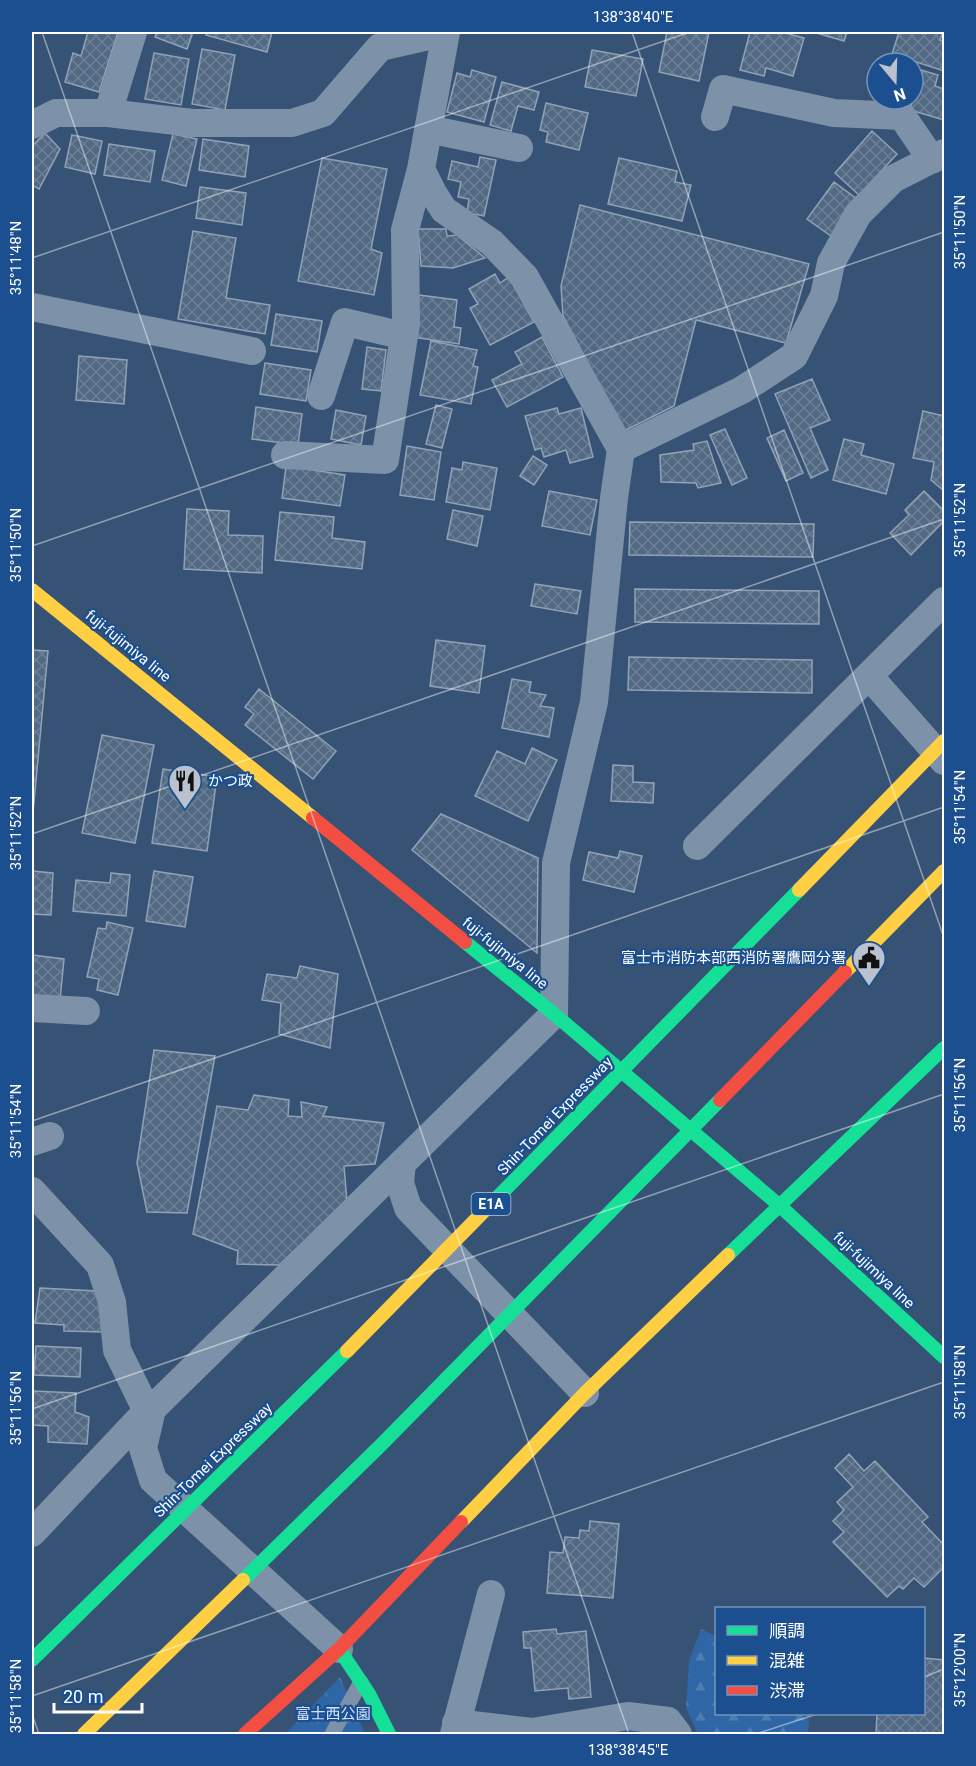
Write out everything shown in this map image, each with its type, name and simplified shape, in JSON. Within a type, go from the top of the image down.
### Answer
[{"type":"main road","name":"fuji-fujimiya line","points":[[32,590],[554,1014],[779,1205],[945,1357]]},
{"type":"main road","name":"Shin-Tomei Expressway","points":[[32,1660],[323,1376],[945,741]]},
{"type":"main road","points":[[84,1734],[382,1444],[945,871]]},
{"type":"main road","points":[[245,1734],[339,1648],[585,1394],[779,1205],[945,1048]]},
{"type":"main road","points":[[339,1648],[369,1694],[389,1734]]},
{"type":"street","points":[[108,114],[133,32]]},
{"type":"street","points":[[32,125],[56,113],[108,114],[193,123],[292,123],[323,113],[380,47],[446,32],[421,169],[405,230],[406,323],[385,460],[285,455]]},
{"type":"street","points":[[621,449],[742,390],[794,356],[824,296],[831,263],[858,214],[893,179],[938,157],[902,116],[834,113],[723,89],[715,117]]},
{"type":"street","points":[[428,129],[519,148]]},
{"type":"street","points":[[32,1533],[150,1410],[554,1014],[556,863],[594,702],[621,449],[525,277],[492,243],[444,210],[421,169]]},
{"type":"street","points":[[32,307],[252,351]]},
{"type":"street","points":[[321,396],[345,322],[404,336]]},
{"type":"street","points":[[696,846],[945,601]]},
{"type":"street","points":[[869,676],[945,761]]},
{"type":"street","points":[[32,1008],[86,1011]]},
{"type":"street","points":[[402,1162],[400,1184],[408,1208],[585,1394]]},
{"type":"street","points":[[32,1191],[100,1265],[112,1302],[117,1350],[150,1410],[143,1448],[153,1480],[339,1648]]},
{"type":"street","points":[[490,1594],[455,1729],[532,1732],[628,1716],[668,1721],[678,1734]]},
{"type":"lane","points":[[332,1734],[361,1682]]},
{"type":"green space","points":[[701,1629],[715,1636],[715,1715],[801,1715],[809,1719],[808,1734],[698,1734],[686,1708],[689,1661]]},
{"type":"green space","name":"富士西公園","points":[[340,1677],[365,1734],[285,1734]]},
{"type":"building","points":[[88,32],[118,32],[99,92],[65,82],[73,53],[81,56]]},
{"type":"building","points":[[157,32],[193,32],[187,49],[155,37]]},
{"type":"building","points":[[207,32],[272,32],[267,52],[206,35]]},
{"type":"building","points":[[667,32],[709,32],[699,81],[659,72]]},
{"type":"building","points":[[750,32],[782,32],[804,38],[793,76],[766,68],[764,76],[740,70]]},
{"type":"building","points":[[813,32],[847,32],[844,41]]},
{"type":"building","points":[[899,32],[943,32],[940,40],[944,42],[944,71],[925,65],[925,51],[893,51]]},
{"type":"building","points":[[202,49],[235,55],[225,110],[192,104]]},
{"type":"building","points":[[592,50],[643,59],[636,96],[585,87]]},
{"type":"building","points":[[154,53],[189,59],[181,105],[145,99]]},
{"type":"building","points":[[472,70],[496,77],[484,122],[447,112],[457,73],[470,77]]},
{"type":"building","points":[[925,71],[938,75],[935,86],[944,89],[944,120],[913,111],[925,111]]},
{"type":"building","points":[[502,82],[539,92],[534,110],[518,106],[511,131],[490,125]]},
{"type":"building","points":[[546,103],[588,113],[579,150],[546,142],[548,132],[540,130]]},
{"type":"building","points":[[872,131],[897,154],[859,195],[835,173]]},
{"type":"building","points":[[45,133],[60,149],[39,189],[32,185],[32,146]]},
{"type":"building","points":[[173,134],[197,139],[186,186],[162,180]]},
{"type":"building","points":[[72,135],[102,141],[95,174],[65,167]]},
{"type":"building","points":[[203,139],[249,146],[245,177],[199,170]]},
{"type":"building","points":[[109,144],[155,151],[150,182],[104,175]]},
{"type":"building","points":[[480,157],[496,160],[484,216],[467,213],[469,199],[458,197],[461,182],[448,179],[452,161],[478,167]]},
{"type":"building","points":[[322,158],[387,169],[371,249],[382,253],[374,295],[298,281]]},
{"type":"building","points":[[619,158],[677,171],[675,182],[691,185],[682,221],[608,204]]},
{"type":"building","points":[[834,182],[857,199],[831,236],[807,219]]},
{"type":"building","points":[[200,187],[246,193],[242,225],[196,218]]},
{"type":"building","points":[[580,205],[809,264],[786,343],[696,320],[674,406],[624,431],[563,316],[561,286]]},
{"type":"building","points":[[418,229],[446,229],[447,236],[457,235],[485,258],[453,268],[421,266]]},
{"type":"building","points":[[193,231],[236,238],[226,298],[270,305],[265,334],[178,319]]},
{"type":"building","points":[[495,274],[500,283],[509,277],[534,322],[490,345],[470,308],[478,304],[469,289]]},
{"type":"building","points":[[419,295],[457,300],[454,327],[461,328],[459,344],[413,337]]},
{"type":"building","points":[[276,314],[322,321],[317,352],[271,345]]},
{"type":"building","points":[[542,337],[563,377],[507,407],[492,380],[522,364],[515,352]]},
{"type":"building","points":[[431,341],[477,350],[473,366],[478,367],[471,404],[420,395]]},
{"type":"building","points":[[367,347],[386,350],[381,391],[362,389]]},
{"type":"building","points":[[79,356],[127,360],[124,404],[76,400]]},
{"type":"building","points":[[265,363],[311,370],[306,401],[260,394]]},
{"type":"building","points":[[812,379],[830,420],[810,428],[828,470],[811,478],[775,394]]},
{"type":"building","points":[[436,405],[452,409],[442,448],[426,444]]},
{"type":"building","points":[[256,407],[302,414],[298,445],[252,439]]},
{"type":"building","points":[[557,408],[559,414],[581,408],[593,457],[570,463],[566,450],[544,457],[541,448],[535,450],[525,416]]},
{"type":"building","points":[[336,410],[366,416],[361,445],[331,439]]},
{"type":"building","points":[[923,411],[944,416],[944,491],[931,480],[934,462],[913,458]]},
{"type":"building","points":[[725,429],[747,478],[732,485],[710,435]]},
{"type":"building","points":[[784,430],[803,473],[786,481],[767,438]]},
{"type":"building","points":[[844,439],[864,444],[861,455],[894,464],[886,494],[833,480]]},
{"type":"building","points":[[707,441],[721,483],[698,488],[696,483],[661,482],[660,455],[694,450],[693,444]]},
{"type":"building","points":[[407,446],[441,452],[434,500],[400,495]]},
{"type":"building","points":[[533,456],[547,465],[534,485],[520,476]]},
{"type":"building","points":[[463,462],[497,468],[490,510],[446,502],[452,468],[462,470]]},
{"type":"building","points":[[286,466],[345,475],[340,506],[282,498]]},
{"type":"building","points":[[549,491],[597,500],[590,535],[542,526]]},
{"type":"building","points":[[924,491],[944,511],[944,521],[911,555],[890,533],[909,515],[905,510]]},
{"type":"building","points":[[187,509],[229,511],[228,535],[263,536],[262,573],[184,569]]},
{"type":"building","points":[[453,510],[483,516],[477,546],[447,539]]},
{"type":"building","points":[[280,512],[334,517],[332,538],[365,542],[362,569],[275,560]]},
{"type":"building","points":[[630,522],[814,524],[813,557],[629,555]]},
{"type":"building","points":[[535,584],[581,591],[577,614],[531,606]]},
{"type":"building","points":[[635,589],[819,591],[819,624],[635,622]]},
{"type":"building","points":[[436,640],[485,646],[479,693],[430,686]]},
{"type":"building","points":[[32,650],[48,651],[32,824]]},
{"type":"building","points":[[629,657],[812,660],[812,693],[628,690]]},
{"type":"building","points":[[512,679],[531,682],[529,692],[546,695],[540,706],[554,708],[549,737],[502,728]]},
{"type":"building","points":[[259,689],[336,751],[313,779],[245,725],[254,714],[245,707]]},
{"type":"building","points":[[102,735],[154,745],[135,843],[82,833]]},
{"type":"building","points":[[532,748],[557,760],[528,821],[475,796],[497,751],[525,764]]},
{"type":"building","points":[[613,765],[633,766],[633,782],[654,783],[653,803],[611,801]]},
{"type":"building","name":"かつ政","points":[[163,769],[217,777],[207,851],[152,843]]},
{"type":"building","points":[[441,814],[538,858],[537,953],[412,850]]},
{"type":"building","points":[[620,851],[642,856],[634,892],[583,880],[589,852],[618,858]]},
{"type":"building","points":[[32,871],[53,873],[51,915],[32,914]]},
{"type":"building","points":[[154,871],[193,877],[185,927],[146,921]]},
{"type":"building","points":[[111,873],[130,875],[126,916],[73,911],[76,880],[110,883]]},
{"type":"building","points":[[107,922],[133,928],[118,995],[97,990],[99,979],[87,977],[98,928],[106,929]]},
{"type":"building","points":[[32,955],[64,959],[60,1000],[32,997]]},
{"type":"building","points":[[300,966],[338,974],[330,1048],[279,1034],[281,1003],[262,1000],[267,974],[297,978]]},
{"type":"building","points":[[154,1050],[215,1056],[187,1213],[147,1212],[137,1163]]},
{"type":"building","points":[[254,1095],[289,1100],[288,1116],[302,1117],[301,1102],[327,1107],[323,1116],[384,1123],[375,1164],[344,1166],[347,1202],[279,1265],[237,1264],[238,1251],[193,1234],[217,1106],[248,1110]]},
{"type":"building","points":[[40,1288],[97,1291],[103,1332],[64,1331],[64,1325],[35,1323]]},
{"type":"building","points":[[36,1346],[81,1348],[80,1377],[34,1375]]},
{"type":"building","points":[[32,1391],[76,1393],[75,1412],[89,1417],[87,1444],[48,1442],[48,1426],[32,1425]]},
{"type":"building","points":[[849,1454],[864,1471],[875,1461],[928,1517],[922,1522],[944,1545],[944,1567],[924,1587],[914,1578],[903,1589],[899,1586],[887,1597],[833,1542],[844,1532],[833,1521],[844,1510],[837,1502],[853,1487],[835,1468]]},
{"type":"building","points":[[590,1521],[619,1524],[613,1598],[547,1593],[550,1552],[563,1553],[565,1537],[579,1538],[580,1530],[589,1531]]},
{"type":"building","points":[[556,1629],[557,1634],[586,1631],[591,1697],[569,1699],[568,1688],[535,1691],[531,1648],[524,1648],[523,1632]]},
{"type":"building","points":[[925,1658],[944,1660],[944,1734],[876,1734],[877,1715],[925,1715]]},
{"type":"traffic: fast","points":[[489,1206],[799,890]]},
{"type":"traffic: fast","points":[[465,942],[554,1014],[779,1205],[944,1357]]},
{"type":"traffic: fast","points":[[728,1255],[944,1048]]},
{"type":"traffic: fast","points":[[243,1580],[382,1444],[720,1100]]},
{"type":"traffic: fast","points":[[32,1660],[347,1351]]},
{"type":"traffic: fast","points":[[339,1649],[369,1694],[389,1734]]},
{"type":"traffic: slow","points":[[32,590],[313,818]]},
{"type":"traffic: slow","points":[[799,890],[944,741]]},
{"type":"traffic: slow","points":[[845,972],[944,871]]},
{"type":"traffic: slow","points":[[347,1351],[489,1206]]},
{"type":"traffic: slow","points":[[461,1522],[585,1393],[728,1255]]},
{"type":"traffic: slow","points":[[84,1734],[243,1580]]},
{"type":"traffic: jam","points":[[313,818],[465,942]]},
{"type":"traffic: jam","points":[[720,1100],[845,972]]},
{"type":"traffic: jam","points":[[245,1734],[339,1649],[461,1522]]},
{"type":"place","name":"かつ政","points":[[185,810]]},
{"type":"place","name":"富士市消防本部西消防署鷹岡分署","points":[[869,987]]}]
